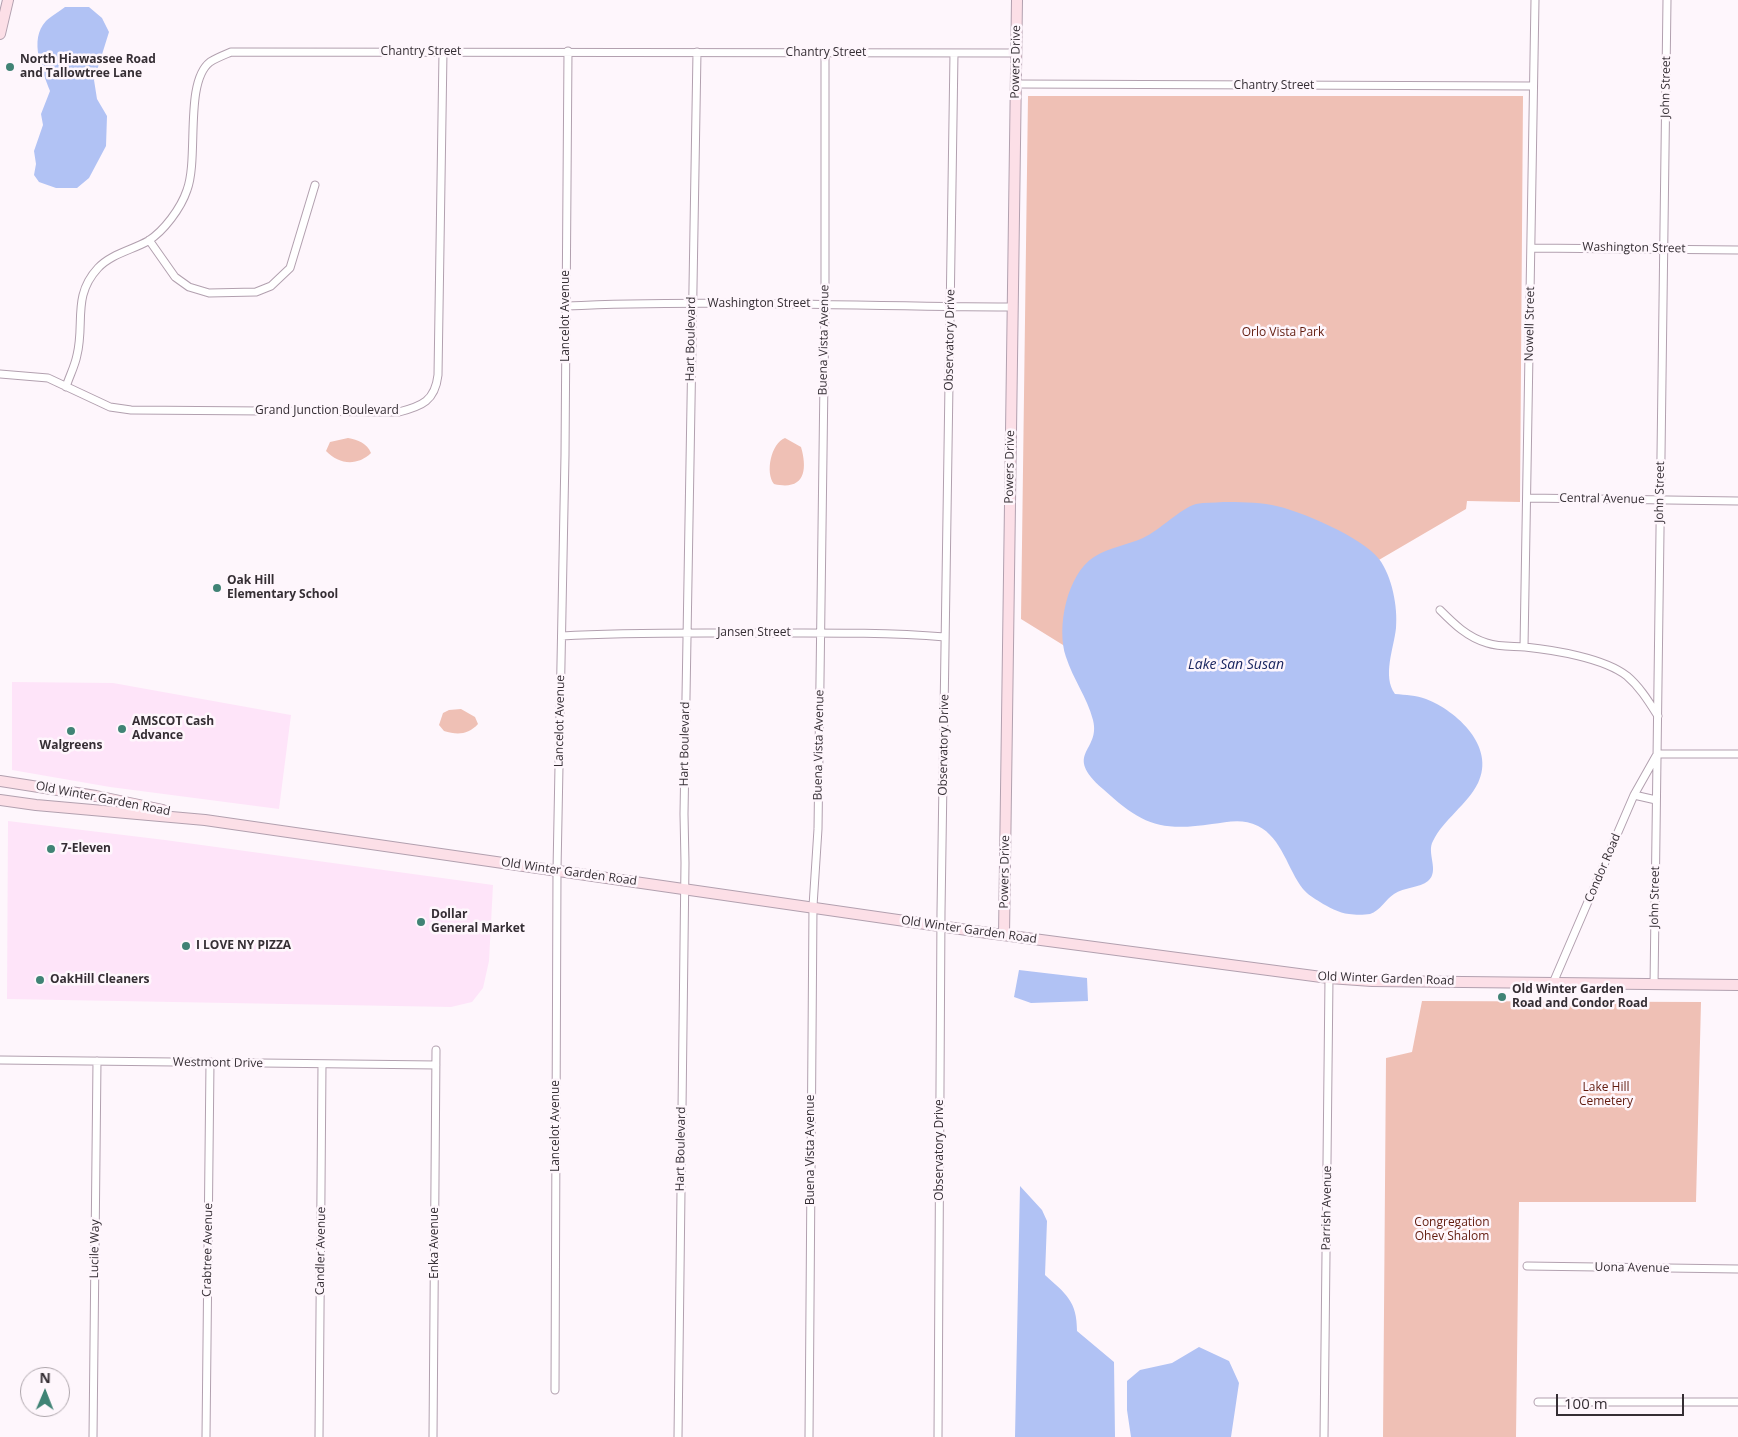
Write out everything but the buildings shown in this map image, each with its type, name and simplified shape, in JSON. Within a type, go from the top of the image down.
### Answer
[{"type":"main road","points":[[0,34],[8,0]]},
{"type":"main road","name":"Powers Drive","points":[[1004,935],[1017,0]]},
{"type":"main road","name":"Old Winter Garden Road","points":[[0,781],[96,796],[205,820]]},
{"type":"main road","name":"Old Winter Garden Road","points":[[0,800],[205,820],[1004,935],[1329,978],[1372,981],[1738,985]]},
{"type":"street","name":"Nowell Street","points":[[1524,647],[1532,86],[1535,0]]},
{"type":"street","name":"John Street","points":[[1654,985],[1667,0]]},
{"type":"street","name":"Lancelot Avenue","points":[[555,1390],[557,870],[562,636],[568,51]]},
{"type":"street","name":"Chantry Street","points":[[66,387],[78,354],[79,308],[83,293],[97,269],[108,260],[149,240],[174,215],[187,191],[192,172],[194,89],[209,63],[231,52],[1016,53]]},
{"type":"street","name":"Grand Junction Boulevard","points":[[0,374],[48,378],[110,407],[131,410],[399,412],[419,406],[429,399],[436,387],[438,375],[443,52]]},
{"type":"street","name":"Hart Boulevard","points":[[678,1437],[691,304],[697,52]]},
{"type":"street","name":"Buena Vista Avenue","points":[[810,1437],[812,906],[818,830],[825,304],[825,53]]},
{"type":"street","name":"Observatory Drive","points":[[938,1437],[941,926],[954,53]]},
{"type":"street","name":"Chantry Street","points":[[1015,84],[1532,86]]},
{"type":"street","points":[[149,240],[175,277],[190,287],[209,293],[256,292],[271,286],[290,268],[315,185]]},
{"type":"street","name":"Washington Street","points":[[1531,248],[1738,250]]},
{"type":"street","name":"Washington Street","points":[[566,306],[825,304],[1012,307]]},
{"type":"street","name":"Central Avenue","points":[[1526,498],[1738,501]]},
{"type":"street","points":[[1440,610],[1469,635],[1503,647],[1548,650],[1613,667],[1628,677],[1642,692],[1658,716]]},
{"type":"street","name":"Jansen Street","points":[[562,636],[618,632],[894,633],[946,637]]},
{"type":"street","points":[[1657,754],[1738,754]]},
{"type":"street","name":"Condor Road","points":[[1553,983],[1634,795],[1657,754]]},
{"type":"street","points":[[1634,795],[1656,800]]},
{"type":"street","name":"Parrish Avenue","points":[[1324,1437],[1329,978]]},
{"type":"street","name":"Enka Avenue","points":[[433,1437],[436,1050]]},
{"type":"street","name":"Westmont Drive","points":[[0,1060],[436,1066]]},
{"type":"street","name":"Lucile Way","points":[[93,1437],[97,1061]]},
{"type":"street","name":"Crabtree Avenue","points":[[206,1437],[210,1062]]},
{"type":"street","name":"Candler Avenue","points":[[319,1437],[322,1064]]},
{"type":"street","name":"Uona Avenue","points":[[1527,1266],[1738,1269]]},
{"type":"street","points":[[1538,1402],[1738,1402]]},
{"type":"shaded area","points":[[12,682],[113,683],[291,715],[279,809],[110,787],[12,770]]},
{"type":"shaded area","points":[[8,821],[165,840],[493,885],[489,961],[483,988],[472,1002],[451,1007],[7,999]]},
{"type":"green space","name":"Orlo Vista Park","points":[[1028,96],[1523,96],[1520,502],[1467,501],[1466,509],[1319,595],[1097,666],[1021,619]]},
{"type":"green space","points":[[348,438],[362,442],[371,453],[360,460],[348,462],[331,456],[326,451],[330,442]]},
{"type":"green space","points":[[785,438],[801,447],[803,456],[804,464],[801,477],[798,482],[792,485],[774,484],[770,473],[773,452],[780,441]]},
{"type":"green space","points":[[461,709],[475,717],[478,724],[474,728],[462,733],[444,731],[439,725],[443,713],[449,710]]},
{"type":"green space","points":[[1422,1001],[1701,1002],[1696,1202],[1519,1202],[1516,1437],[1383,1437],[1386,1058],[1412,1052]]},
{"type":"water","points":[[65,7],[89,7],[102,18],[109,32],[94,80],[97,99],[107,116],[106,146],[89,178],[77,188],[56,188],[39,182],[34,175],[36,164],[34,151],[43,125],[41,114],[50,91],[39,56],[38,37],[46,21]]},
{"type":"water","name":"Lake San Susan","points":[[1199,503],[1266,504],[1298,512],[1345,534],[1371,551],[1384,566],[1391,583],[1395,601],[1396,628],[1389,670],[1391,687],[1395,694],[1411,695],[1426,699],[1450,712],[1461,721],[1478,744],[1482,756],[1482,770],[1478,783],[1433,841],[1431,851],[1433,872],[1431,877],[1425,883],[1394,894],[1370,914],[1354,915],[1334,910],[1309,895],[1298,881],[1279,846],[1266,831],[1258,826],[1241,821],[1178,827],[1152,823],[1140,818],[1116,801],[1091,777],[1085,768],[1084,760],[1094,731],[1093,720],[1066,657],[1062,632],[1066,602],[1077,576],[1094,557],[1143,538],[1190,506]]},
{"type":"water","points":[[1019,970],[1087,978],[1088,1001],[1031,1003],[1014,997]]},
{"type":"water","points":[[1020,1186],[1042,1210],[1047,1221],[1045,1275],[1069,1299],[1075,1312],[1077,1331],[1114,1362],[1115,1437],[1015,1437]]},
{"type":"water","points":[[1199,1347],[1229,1361],[1239,1383],[1231,1437],[1131,1437],[1127,1410],[1127,1381],[1140,1370],[1172,1363]]},
{"type":"place","name":"North Hiawassee Road and Tallowtree Lane","points":[[10,67]]},
{"type":"place","name":"Oak Hill Elementary School","points":[[217,588]]},
{"type":"place","name":"AMSCOT Cash Advance","points":[[122,729]]},
{"type":"place","name":"Walgreens","points":[[71,731]]},
{"type":"place","name":"7-Eleven","points":[[51,849]]},
{"type":"place","name":"Dollar General Market","points":[[421,922]]},
{"type":"place","name":"I LOVE NY PIZZA","points":[[186,946]]},
{"type":"place","name":"OakHill Cleaners","points":[[40,980]]},
{"type":"place","name":"Old Winter Garden Road and Condor Road","points":[[1502,997]]},
{"type":"park label","name":"Lake Hill Cemetery","points":[[1606,1095]]},
{"type":"park label","name":"Congregation Ohev Shalom","points":[[1452,1230]]}]
